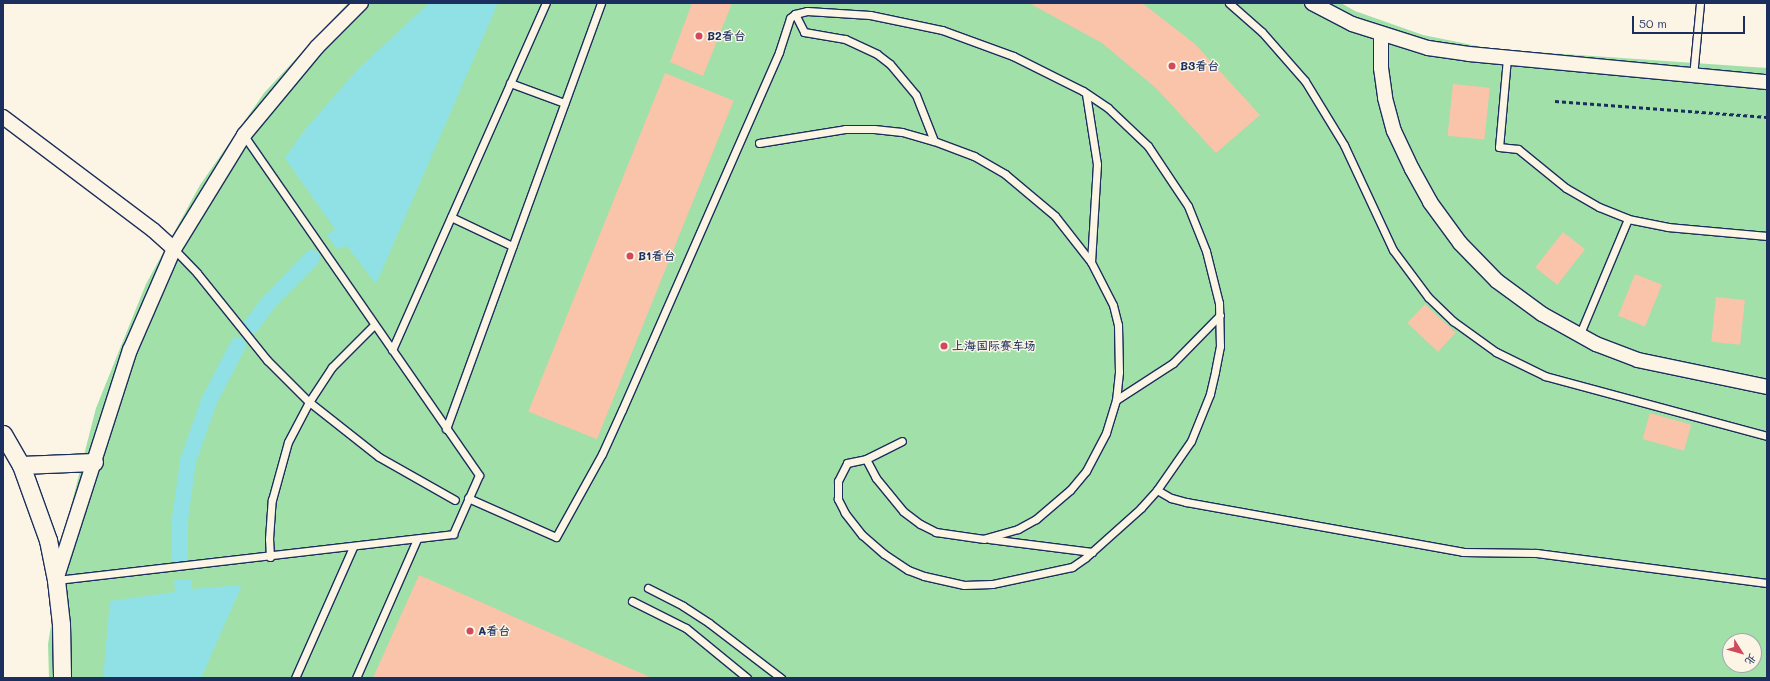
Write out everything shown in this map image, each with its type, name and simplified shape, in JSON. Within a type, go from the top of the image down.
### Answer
[{"type":"street","points":[[56,580],[130,350],[174,249],[244,135],[317,48],[361,3]]},
{"type":"street","points":[[1312,3],[1352,24],[1381,35],[1428,48],[1507,58],[1767,82]]},
{"type":"street","points":[[1381,35],[1381,68],[1385,98],[1394,131],[1430,202],[1460,243],[1497,281],[1537,311],[1579,336],[1638,360],[1767,388]]},
{"type":"street","points":[[3,117],[147,225],[174,249]]},
{"type":"street","points":[[3,434],[21,466],[46,533],[56,580],[61,624],[62,678]]},
{"type":"street","points":[[21,466],[94,462]]},
{"type":"lane","points":[[392,350],[546,3]]},
{"type":"lane","points":[[446,429],[601,3]]},
{"type":"lane","points":[[1229,3],[1262,32],[1305,81],[1344,146],[1393,250],[1424,292],[1453,321],[1496,352],[1545,376],[1767,436]]},
{"type":"lane","points":[[1693,76],[1700,3]]},
{"type":"lane","points":[[468,498],[556,537],[602,454],[622,410],[779,52],[790,18],[795,14],[823,10],[870,15],[942,30],[1013,56],[1086,94],[1108,108],[1134,131],[1173,180],[1201,236],[1212,272],[1220,315],[1220,346],[1210,394],[1190,441],[1157,490],[1092,552],[1072,567],[992,584],[950,583],[913,572],[873,546],[853,524],[839,504],[838,481],[843,468],[853,460],[866,459],[902,441]]},
{"type":"lane","points":[[795,14],[804,32],[845,39],[877,54],[890,64],[916,95],[934,141]]},
{"type":"lane","points":[[1507,58],[1498,147],[1518,148],[1566,188],[1599,207],[1628,219],[1668,227],[1767,236]]},
{"type":"lane","points":[[510,83],[564,103]]},
{"type":"lane","points":[[1086,94],[1097,164],[1091,262]]},
{"type":"lane","points":[[759,143],[845,129],[874,129],[902,132],[934,141],[974,156],[1005,174],[1032,194],[1060,221],[1091,262],[1105,287],[1118,325],[1120,349],[1116,400],[1099,449],[1070,490],[1036,519],[1018,529],[984,538]]},
{"type":"lane","points":[[56,580],[270,557],[453,534],[479,475],[244,135]]},
{"type":"lane","points":[[451,217],[512,246]]},
{"type":"lane","points":[[1579,336],[1628,219]]},
{"type":"lane","points":[[174,249],[197,273],[267,360],[309,402],[379,457],[455,500]]},
{"type":"lane","points":[[1116,400],[1173,363],[1220,315]]},
{"type":"lane","points":[[270,557],[270,521],[276,480],[288,442],[309,402],[332,367],[374,325]]},
{"type":"lane","points":[[866,459],[888,495],[920,524],[952,536],[984,538],[1092,552]]},
{"type":"lane","points":[[1157,490],[1171,498],[1186,502],[1463,552],[1536,553],[1767,583]]},
{"type":"lane","points":[[356,678],[417,539]]},
{"type":"lane","points":[[295,678],[353,547]]},
{"type":"lane","points":[[648,588],[702,619],[781,678]]},
{"type":"lane","points":[[632,601],[686,628],[747,678]]},
{"type":"path","points":[[1555,101],[1767,116]]},
{"type":"green space","name":"上海国际赛车场","points":[[348,3],[1341,3],[1355,11],[1423,35],[1492,49],[1767,68],[1767,678],[49,678],[48,644],[69,514],[96,408],[146,284],[200,185],[264,93]]},
{"type":"water","points":[[429,3],[498,3],[376,284],[347,246],[337,249],[327,235],[335,229],[285,158],[304,131],[357,70]]},
{"type":"water","points":[[191,579],[192,589],[242,585],[201,678],[103,678],[110,601],[175,592],[174,581]]},
{"type":"building","name":"B2看台","points":[[692,3],[732,3],[703,76],[670,62]]},
{"type":"building","name":"B3看台","points":[[1029,3],[1142,3],[1195,44],[1260,115],[1216,153],[1156,88],[1102,43]]},
{"type":"building","name":"B1看台","points":[[665,73],[734,101],[597,439],[528,411]]},
{"type":"building","points":[[1453,84],[1490,88],[1484,140],[1448,136]]},
{"type":"building","points":[[1563,232],[1585,249],[1557,285],[1535,267]]},
{"type":"building","points":[[1635,274],[1662,285],[1645,327],[1618,316]]},
{"type":"building","points":[[1716,297],[1745,300],[1740,345],[1711,342]]},
{"type":"building","points":[[1425,304],[1456,333],[1438,352],[1407,323]]},
{"type":"building","points":[[1650,413],[1691,425],[1684,451],[1643,439]]},
{"type":"building","name":"A看台","points":[[419,575],[451,589],[652,678],[373,678]]},
{"type":"waterway","points":[[251,326],[270,301],[312,258]]},
{"type":"waterway","points":[[180,557],[180,519],[188,461],[209,401],[238,345]]},
{"type":"place","name":"B2看台","points":[[699,36]]},
{"type":"place","name":"B3看台","points":[[1172,66]]},
{"type":"place","name":"B1看台","points":[[630,256]]},
{"type":"place","name":"上海国际赛车场","points":[[944,346]]},
{"type":"place","name":"A看台","points":[[470,631]]}]
